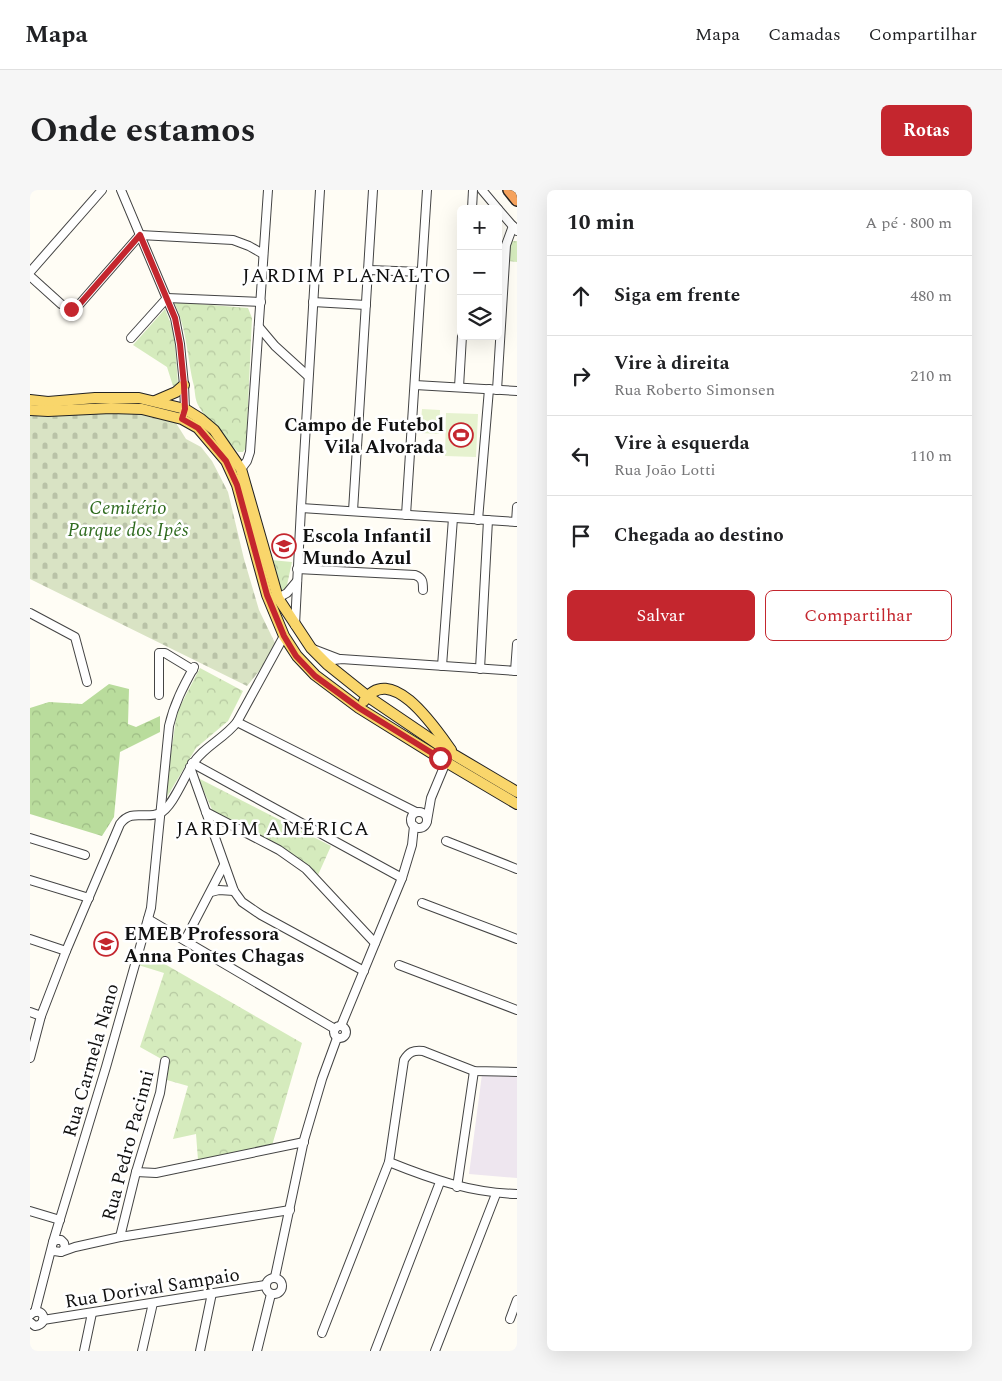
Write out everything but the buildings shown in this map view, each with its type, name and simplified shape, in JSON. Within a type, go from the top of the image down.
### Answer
[{"type":"highway","points":[[509,190],[517,200]]},
{"type":"main road","points":[[153,401],[176,392],[184,385]]},
{"type":"main road","points":[[30,400],[48,402],[118,397],[139,398],[153,401],[201,419],[214,430],[241,468],[278,598],[309,646],[327,664],[367,696],[449,758],[517,804]]},
{"type":"main road","points":[[30,410],[111,408],[142,409],[184,414],[232,466],[241,468]]},
{"type":"main road","points":[[225,459],[237,485],[267,595],[284,636],[296,656],[315,676],[359,708],[449,758],[517,792]]},
{"type":"main road","points":[[284,636],[289,633],[309,646]]},
{"type":"main road","points":[[315,676],[327,664]]},
{"type":"main road","points":[[359,708],[367,696],[374,691],[391,690],[418,707],[430,720],[449,758]]},
{"type":"street","points":[[30,272],[102,190]]},
{"type":"street","points":[[120,190],[175,318],[184,385],[184,414]]},
{"type":"street","points":[[241,468],[247,461],[250,452],[268,190]]},
{"type":"street","points":[[296,627],[296,581],[300,508],[320,190]]},
{"type":"street","points":[[353,512],[373,190]]},
{"type":"street","points":[[406,515],[427,190]]},
{"type":"street","points":[[472,205],[473,190]]},
{"type":"street","points":[[482,190],[495,205]]},
{"type":"street","points":[[478,520],[493,390],[506,245],[515,228],[502,213]]},
{"type":"street","points":[[140,235],[233,240],[263,254]]},
{"type":"street","points":[[30,276],[61,304],[71,309],[78,306],[140,235]]},
{"type":"street","points":[[369,270],[422,272]]},
{"type":"street","points":[[167,298],[261,302]]},
{"type":"street","points":[[131,338],[167,298]]},
{"type":"street","points":[[313,302],[366,305]]},
{"type":"street","points":[[259,327],[275,346],[308,376]]},
{"type":"street","points":[[459,388],[462,340]]},
{"type":"street","points":[[257,354],[264,346],[275,346]]},
{"type":"street","points":[[415,385],[517,391]]},
{"type":"street","points":[[300,508],[517,522],[517,507]]},
{"type":"street","points":[[442,666],[453,518]]},
{"type":"street","points":[[480,669],[488,520]]},
{"type":"street","points":[[297,569],[415,575],[421,577],[424,582],[424,590]]},
{"type":"street","points":[[278,598],[287,593],[296,581]]},
{"type":"street","points":[[30,613],[75,637],[87,682]]},
{"type":"street","points":[[30,1058],[41,1016],[66,950],[124,818],[129,815],[160,814],[168,807],[191,765],[204,751],[229,732],[236,722],[284,636]]},
{"type":"street","points":[[327,664],[341,659],[516,671],[517,644]]},
{"type":"street","points":[[309,646],[341,659]]},
{"type":"street","name":"Rua Carmela Nano","points":[[31,1320],[49,1264],[56,1249],[59,1224],[151,908],[173,710],[193,668],[165,653],[159,653],[159,695]]},
{"type":"street","points":[[236,722],[426,816],[426,823]]},
{"type":"street","points":[[412,845],[426,823],[432,798],[449,758]]},
{"type":"street","points":[[191,765],[224,865],[234,891],[242,902],[262,916],[364,971]]},
{"type":"street","points":[[191,765],[402,878]]},
{"type":"street","points":[[275,1277],[304,1142],[322,1079],[337,1038],[334,1035],[364,971],[402,878],[412,845],[413,824],[411,818],[432,798]]},
{"type":"street","points":[[397,803],[413,824],[420,828],[426,823]]},
{"type":"street","points":[[206,812],[280,850],[306,869],[375,943]]},
{"type":"street","points":[[30,838],[85,855]]},
{"type":"street","points":[[446,841],[517,870]]},
{"type":"street","points":[[184,940],[224,865]]},
{"type":"street","points":[[30,880],[89,898]]},
{"type":"street","points":[[210,892],[219,890],[234,891]]},
{"type":"street","points":[[422,903],[517,939]]},
{"type":"street","points":[[148,920],[338,1028]]},
{"type":"street","points":[[30,939],[66,950]]},
{"type":"street","points":[[399,965],[517,1010]]},
{"type":"street","points":[[30,1012],[41,1016]]},
{"type":"street","points":[[322,1332],[389,1162],[404,1060],[408,1053],[414,1050],[423,1052],[474,1071],[517,1072]]},
{"type":"street","name":"Rua Pedro Pacinni","points":[[120,1237],[136,1172],[160,1093],[165,1061]]},
{"type":"street","points":[[457,1187],[474,1071]]},
{"type":"street","points":[[136,1172],[156,1173],[304,1142]]},
{"type":"street","points":[[389,1162],[457,1187],[496,1194],[517,1194]]},
{"type":"street","points":[[375,1351],[440,1182]]},
{"type":"street","points":[[435,1351],[496,1194]]},
{"type":"street","points":[[56,1249],[290,1210]]},
{"type":"street","points":[[30,1211],[59,1224],[64,1248],[56,1249]]},
{"type":"street","points":[[56,1249],[56,1240],[75,1247]]},
{"type":"street","points":[[275,1277],[280,1280],[282,1287],[277,1294],[271,1294],[265,1285],[267,1280],[275,1277]]},
{"type":"street","name":"Rua Dorival Sampaio","points":[[31,1320],[35,1326],[40,1325],[44,1320],[265,1285]]},
{"type":"street","points":[[200,1351],[212,1293]]},
{"type":"street","points":[[258,1350],[271,1294]]},
{"type":"street","points":[[510,1319],[517,1300]]},
{"type":"street","points":[[142,1351],[153,1303]]},
{"type":"street","points":[[84,1351],[92,1313]]},
{"type":"street","points":[[31,1320],[42,1314],[44,1320]]},
{"type":"shaded area","points":[[482,1074],[517,1075],[517,1178],[469,1174]]},
{"type":"green space","points":[[510,241],[517,241],[517,262],[508,261]]},
{"type":"green space","points":[[174,302],[248,308],[252,318],[246,448],[243,452],[238,452],[206,418],[198,405],[182,322]]},
{"type":"green space","points":[[165,309],[174,332],[178,384],[173,386],[167,367],[133,345]]},
{"type":"green space","points":[[422,409],[440,410],[439,434],[420,433]]},
{"type":"green space","name":"Cemitério Parque dos Ipês","points":[[30,413],[138,413],[176,423],[186,439],[201,447],[212,461],[228,492],[244,559],[259,610],[275,643],[264,665],[247,686],[30,579]]},
{"type":"green space","name":"Campo de Futebol Vila Alvorada","points":[[446,413],[478,414],[476,457],[445,456]]},
{"type":"green space","points":[[271,560],[292,562],[284,599]]},
{"type":"green space","points":[[200,668],[243,691],[228,721],[196,748],[164,802],[177,712]]},
{"type":"green space","points":[[109,684],[129,689],[128,724],[136,727],[160,716],[160,732],[120,752],[114,817],[102,836],[30,814],[30,708],[49,702],[82,704]]},
{"type":"green space","points":[[198,778],[331,846],[318,875],[268,839],[214,814]]},
{"type":"green space","points":[[142,951],[302,1043],[271,1149],[198,1160],[196,1134],[173,1139],[188,1086],[167,1080],[168,1074],[165,1061],[140,1047],[164,973],[135,964]]},
{"type":"place","name":"Campo de Futebol Vila Alvorada","points":[[461,435]]},
{"type":"place","name":"Escola Infantil Mundo Azul","points":[[284,546]]},
{"type":"place","name":"EMEB Professora Anna Pontes Chagas","points":[[106,944]]},
{"type":"district","name":"JARDIM PLANALTO","points":[[347,275]]},
{"type":"district","name":"JARDIM AMÉRICA","points":[[273,828]]},
{"type":"route","points":[[71,309],[78,306],[140,235],[175,318],[184,385],[185,409],[182,419],[198,428],[226,461],[237,485],[267,595],[284,636],[296,656],[315,676],[359,708],[440,758]]}]
